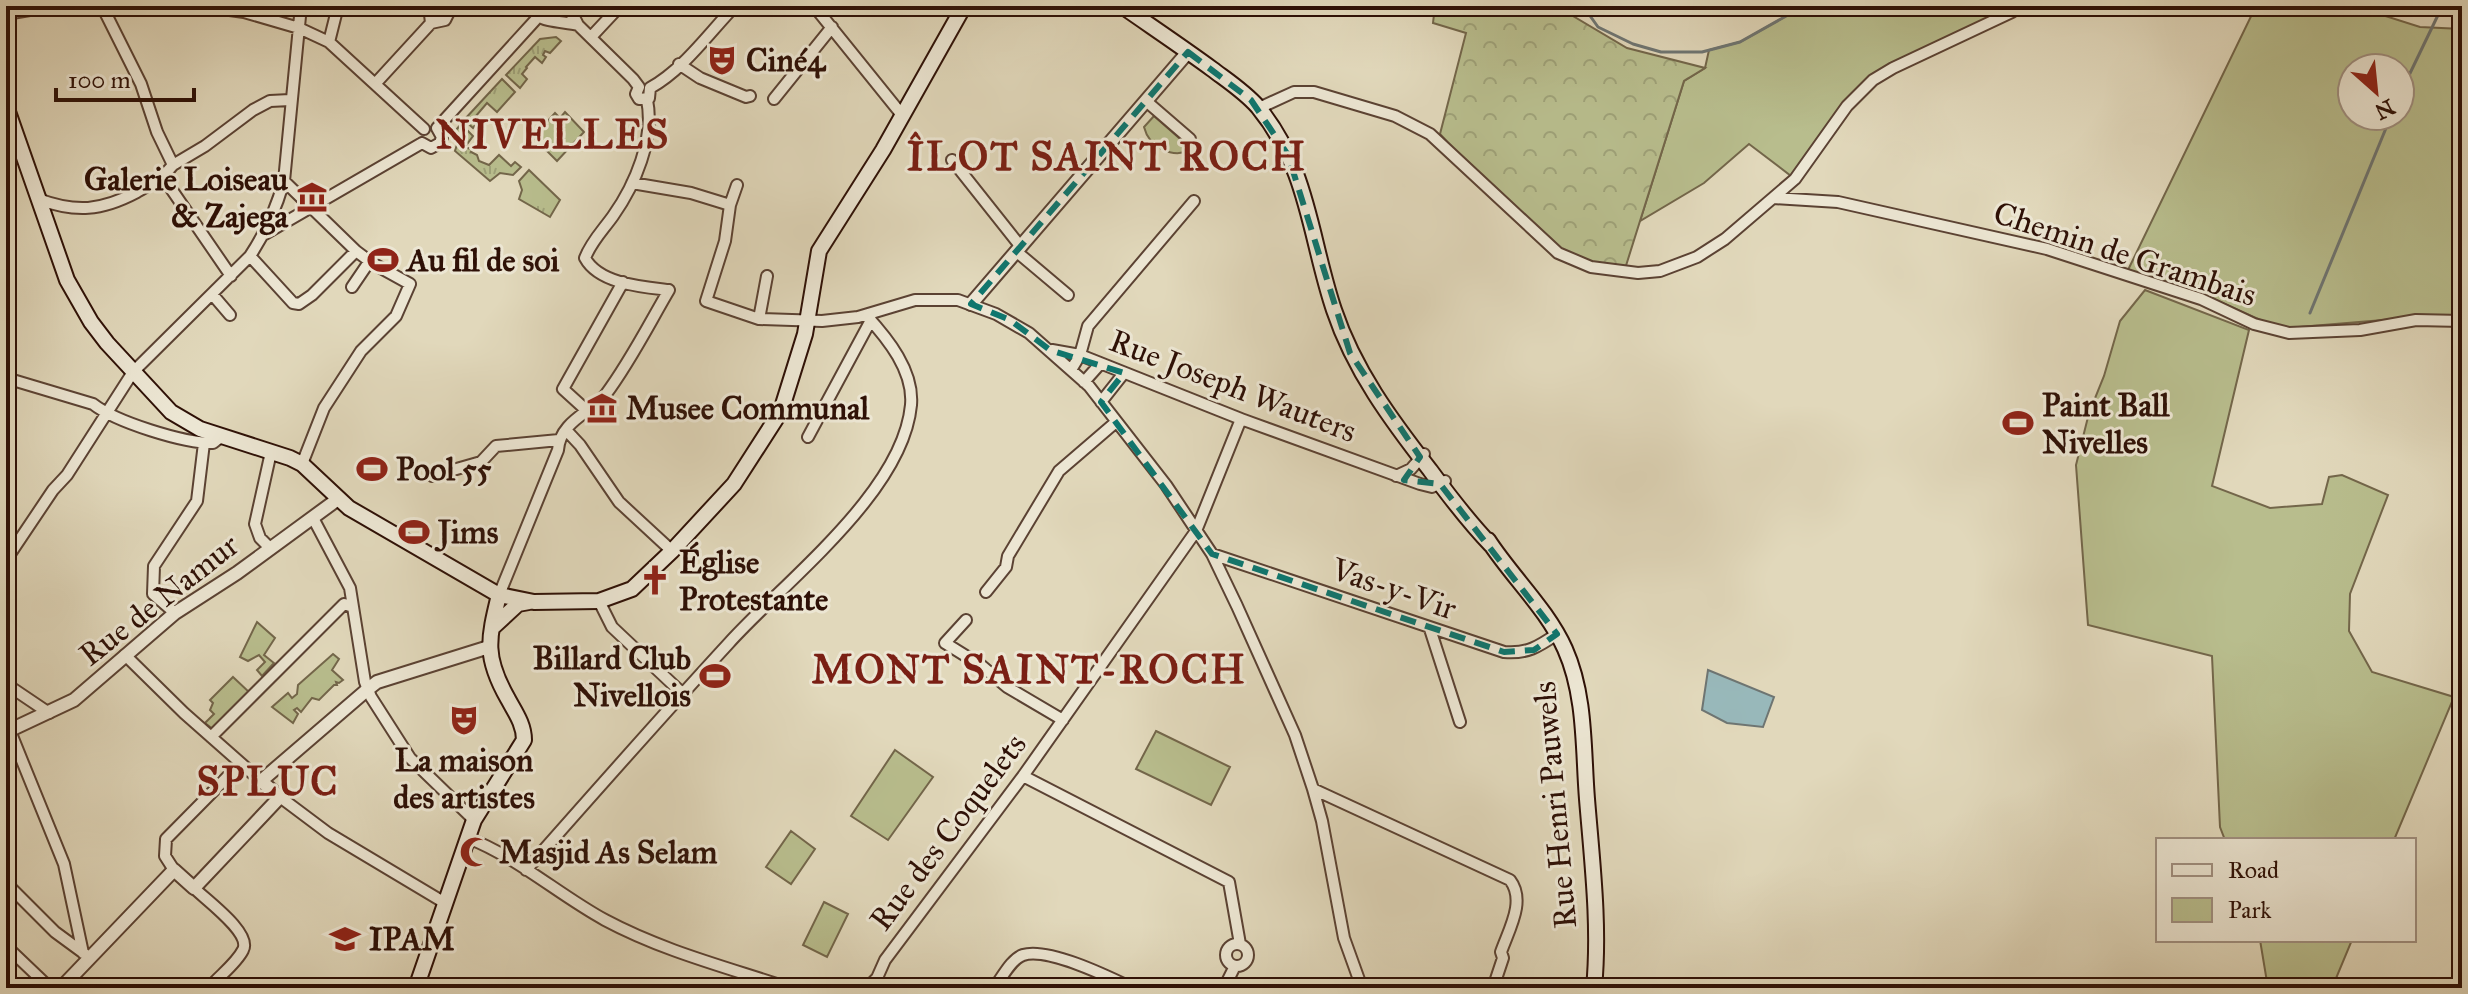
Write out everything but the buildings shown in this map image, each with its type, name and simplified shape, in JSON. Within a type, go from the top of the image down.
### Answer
[{"type":"main road","points":[[491,628],[518,604],[599,601],[632,589],[734,484],[781,411],[801,348],[819,251],[883,150],[964,6]]},
{"type":"main road","points":[[1122,6],[1255,104]]},
{"type":"main road","name":"Rue Henri Pauwels","points":[[1255,104],[1288,155],[1296,174],[1318,244],[1333,307],[1350,353],[1375,394],[1557,634],[1575,674],[1580,702],[1591,854],[1594,988]]},
{"type":"main road","points":[[6,106],[77,300],[107,343],[178,417],[200,429],[302,464],[338,499],[364,518],[499,595],[534,602]]},
{"type":"main road","points":[[416,988],[474,820],[524,740],[519,718],[495,674],[489,647],[499,595]]},
{"type":"street","points":[[6,14],[53,6]]},
{"type":"street","points":[[102,6],[141,84],[157,132],[173,165]]},
{"type":"street","points":[[201,6],[244,9],[329,42],[424,129]]},
{"type":"street","points":[[6,560],[53,490],[67,475],[133,372],[231,276],[264,235],[284,181],[301,6]]},
{"type":"street","points":[[329,42],[338,6]]},
{"type":"street","points":[[429,6],[431,23]]},
{"type":"street","points":[[375,84],[431,23],[445,20],[452,6]]},
{"type":"street","points":[[499,595],[562,435],[585,409],[604,396],[669,290],[623,282],[598,270],[585,258],[632,183],[651,117],[645,92],[565,8],[554,6],[552,19]]},
{"type":"street","points":[[591,37],[620,6]]},
{"type":"street","points":[[645,92],[665,78],[735,6]]},
{"type":"street","points":[[814,6],[902,115]]},
{"type":"street","points":[[1255,104],[1294,92],[1314,92],[1395,116],[1430,134],[1551,248],[1591,267],[1638,273],[1660,271],[1681,265],[1725,239],[1795,179],[1847,106],[1873,80],[2010,9]]},
{"type":"street","points":[[540,11],[543,20],[578,25]]},
{"type":"street","points":[[437,128],[540,11]]},
{"type":"street","points":[[774,99],[832,27]]},
{"type":"street","points":[[971,304],[1188,52]]},
{"type":"street","points":[[679,64],[700,78],[750,96]]},
{"type":"street","points":[[38,199],[59,207],[106,207],[163,177],[173,165],[205,146],[253,110],[270,101],[290,100]]},
{"type":"street","points":[[1146,101],[1190,139]]},
{"type":"street","points":[[430,126],[441,133],[440,143],[431,148],[422,143],[424,129],[430,126]]},
{"type":"street","points":[[264,235],[422,143]]},
{"type":"street","points":[[952,160],[1019,249],[1068,295]]},
{"type":"street","points":[[163,177],[231,276]]},
{"type":"street","points":[[284,181],[369,262],[410,284],[396,316],[361,351],[337,386],[318,420],[302,464]]},
{"type":"street","points":[[632,183],[669,188],[730,205]]},
{"type":"street","points":[[737,185],[730,205],[725,241],[706,301],[759,319],[806,320],[868,318],[915,300],[958,300],[971,304],[1010,320],[1047,347],[1084,382],[1166,485],[1212,554],[1295,735],[1322,821],[1344,938],[1362,988]]},
{"type":"street","name":"Chemin de Grambais","points":[[1773,198],[1838,202],[2047,249],[2201,299],[2254,324],[2289,333],[2360,330],[2416,320],[2462,321]]},
{"type":"street","points":[[1071,370],[1080,355],[1088,326],[1194,201]]},
{"type":"street","points":[[250,256],[293,303],[299,304],[356,251]]},
{"type":"street","points":[[352,287],[369,262]]},
{"type":"street","points":[[759,319],[767,276]]},
{"type":"street","points":[[585,409],[563,389],[623,282]]},
{"type":"street","points":[[212,294],[230,315]]},
{"type":"street","points":[[808,437],[868,318]]},
{"type":"street","points":[[526,870],[683,694],[778,592],[853,518],[892,462],[907,422],[911,389],[902,364],[868,318]]},
{"type":"street","name":"Rue Joseph Wauters","points":[[1047,347],[1080,355],[1396,476],[1432,487],[1442,482]]},
{"type":"street","points":[[1084,382],[1100,364]]},
{"type":"street","points":[[1101,402],[1124,373]]},
{"type":"street","points":[[6,378],[93,404],[105,413],[188,441],[213,443],[222,436]]},
{"type":"street","name":"Rue des Coquelets","points":[[867,988],[1023,776],[1196,531],[1241,419]]},
{"type":"street","points":[[986,592],[1006,567],[1008,556],[1050,483],[1064,466],[1116,422]]},
{"type":"street","points":[[432,476],[481,462],[496,446],[562,435],[580,445],[619,502],[672,551]]},
{"type":"street","points":[[175,613],[153,594],[154,566],[197,501],[204,443]]},
{"type":"street","points":[[269,547],[260,538],[255,524],[271,452]]},
{"type":"street","points":[[1396,476],[1411,469],[1422,456]]},
{"type":"street","name":"Rue de Namur","points":[[8,732],[79,697],[175,613],[237,573],[338,499]]},
{"type":"street","points":[[313,518],[350,588],[368,689],[410,758],[474,820]]},
{"type":"street","name":"Vas-y-Vir","points":[[1212,554],[1504,652],[1521,654],[1534,650],[1557,634]]},
{"type":"street","points":[[599,601],[612,627],[683,694]]},
{"type":"street","points":[[211,737],[344,604],[353,607]]},
{"type":"street","points":[[966,620],[945,643],[982,666],[1007,687],[1063,720]]},
{"type":"street","points":[[1430,629],[1460,722]]},
{"type":"street","points":[[261,781],[377,682],[489,647]]},
{"type":"street","points":[[125,655],[240,764],[280,797],[328,833],[445,903]]},
{"type":"street","points":[[6,684],[49,713]]},
{"type":"street","points":[[8,732],[64,864],[86,955]]},
{"type":"street","points":[[209,988],[246,947],[245,940],[234,925],[174,870],[165,856],[164,847],[166,839],[240,764]]},
{"type":"street","points":[[1023,776],[1229,882],[1240,944],[1233,945],[1227,951],[1228,960],[1235,966],[1224,988]]},
{"type":"street","points":[[1313,789],[1510,880],[1519,900],[1501,952],[1503,958],[1493,988]]},
{"type":"street","points":[[194,888],[280,797]]},
{"type":"street","points":[[468,838],[602,918],[686,956],[789,988]]},
{"type":"street","points":[[61,988],[86,955],[174,870]]},
{"type":"street","points":[[6,883],[55,932],[86,955]]},
{"type":"street","points":[[6,946],[50,988]]},
{"type":"street","points":[[994,988],[1015,960],[1032,954],[1076,963],[1132,988]]},
{"type":"highlighted area","points":[[1188,52],[1251,100],[1288,155],[1350,353],[1420,457],[1404,480],[1440,484],[1557,634],[1534,650],[1504,652],[1212,554],[1101,402],[1124,373],[1050,350],[1010,320],[971,304]]},
{"type":"green space","points":[[1435,6],[1556,6],[1627,48],[1705,68],[1684,81],[1624,272],[1574,261],[1501,200],[1440,134],[1466,33],[1433,23]]},
{"type":"green space","points":[[1804,6],[2007,6],[2012,12],[1873,80],[1795,179],[1749,144],[1704,183],[1640,221],[1684,81],[1705,68],[1709,50],[1740,42]]},
{"type":"green space","points":[[2256,6],[2354,6],[2420,27],[2462,29],[2462,316],[2287,328],[2267,323],[2207,296],[2128,270]]},
{"type":"green space","points":[[556,37],[561,41],[550,53],[545,51],[543,55],[546,57],[542,63],[535,57],[526,67],[522,74],[527,79],[520,88],[506,75],[540,39]]},
{"type":"green space","points":[[502,79],[515,92],[497,112],[487,103],[475,117],[478,121],[473,128],[464,120]]},
{"type":"green space","points":[[565,112],[584,132],[557,161],[533,137],[555,113],[560,118]]},
{"type":"green space","points":[[1154,116],[1191,150],[1169,152],[1156,145],[1144,127]]},
{"type":"green space","points":[[461,124],[473,136],[465,147],[473,150],[471,152],[477,155],[479,161],[489,165],[499,155],[511,166],[515,162],[521,167],[513,175],[500,173],[490,181],[455,151],[459,138],[456,130]]},
{"type":"green space","points":[[529,170],[560,200],[550,217],[519,199],[522,190],[519,181]]},
{"type":"green space","points":[[2145,290],[2249,330],[2212,486],[2270,508],[2322,504],[2329,477],[2342,475],[2388,495],[2350,594],[2349,631],[2372,672],[2454,697],[2395,838],[2224,838],[2220,827],[2212,656],[2088,625],[2076,465],[2089,413],[2104,376],[2120,321]]},
{"type":"green space","points":[[257,622],[275,638],[264,655],[274,663],[262,676],[257,670],[265,662],[259,655],[248,661],[240,657]]},
{"type":"green space","points":[[333,654],[339,659],[332,670],[343,680],[336,682],[337,685],[319,700],[312,698],[301,712],[297,708],[294,710],[298,714],[293,723],[272,707],[288,693],[292,698],[297,694],[298,685]]},
{"type":"green space","points":[[233,677],[250,693],[214,730],[205,723],[214,714],[210,710],[213,703],[210,700]]},
{"type":"green space","points":[[1156,731],[1230,767],[1211,805],[1136,769]]},
{"type":"green space","points":[[895,750],[933,777],[888,840],[851,816]]},
{"type":"green space","points":[[791,831],[815,849],[791,884],[766,867]]},
{"type":"green space","points":[[824,902],[848,914],[827,957],[803,945]]},
{"type":"green space","points":[[2260,942],[2351,942],[2332,988],[2268,988]]},
{"type":"water","points":[[1708,670],[1774,697],[1763,727],[1727,723],[1702,710]]},
{"type":"waterway","points":[[1583,6],[1598,27],[1633,44],[1661,52],[1702,52],[1740,42],[1804,6]]},
{"type":"waterway","points":[[2416,61],[2440,6]]},
{"type":"waterway","points":[[2310,313],[2384,132]]},
{"type":"place","name":"Ciné4","points":[[722,60]]},
{"type":"place","name":"Galerie Loiseau & Zajega","points":[[312,197]]},
{"type":"place","name":"Au fil de soi","points":[[383,260]]},
{"type":"place","name":"Musee Communal","points":[[602,408]]},
{"type":"place","name":"Paint Ball Nivelles","points":[[2018,423]]},
{"type":"place","name":"Pool 55","points":[[372,469]]},
{"type":"place","name":"Jims","points":[[414,532]]},
{"type":"place","name":"Église Protestante","points":[[655,580]]},
{"type":"place","name":"Billard Club Nivellois","points":[[715,676]]},
{"type":"place","name":"La maison des artistes","points":[[464,720]]},
{"type":"place","name":"Masjid As Selam","points":[[475,852]]},
{"type":"place","name":"IPAM","points":[[345,939]]},
{"type":"district","name":"NIVELLES","points":[[553,134]]},
{"type":"district","name":"ÎLOT SAINT ROCH","points":[[1107,156]]},
{"type":"district","name":"MONT SAINT-ROCH","points":[[1029,669]]},
{"type":"district","name":"SPLUC","points":[[268,781]]}]
